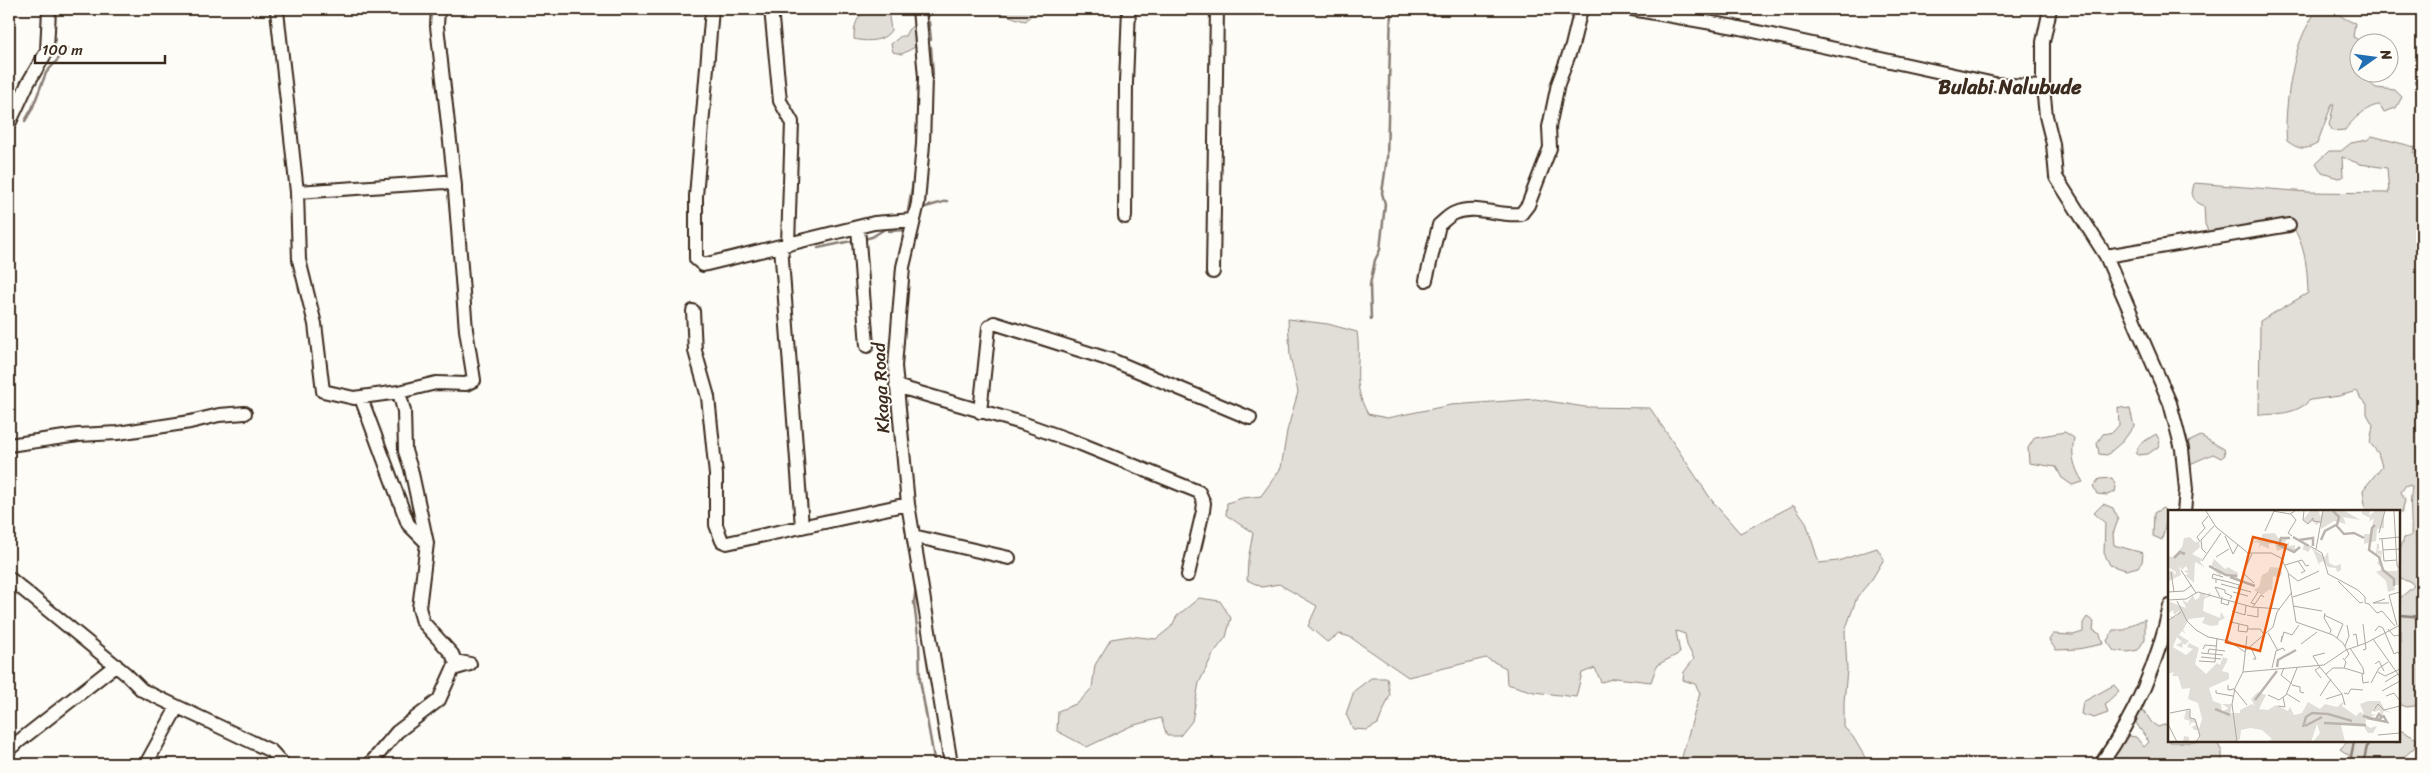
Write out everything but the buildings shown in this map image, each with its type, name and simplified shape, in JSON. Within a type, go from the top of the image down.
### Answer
[{"type":"street","points":[[9,124],[28,83],[47,50],[49,9]]},
{"type":"street","points":[[277,11],[297,192],[299,260],[315,324],[323,391],[361,398],[399,392],[436,383],[466,384],[474,380],[466,330],[454,186],[437,26],[438,9]]},
{"type":"street","points":[[712,9],[696,196],[696,259],[703,264],[874,223],[913,220]]},
{"type":"street","points":[[771,9],[780,100],[792,122],[785,245],[802,527]]},
{"type":"street","name":"Kkaga Road","points":[[919,9],[925,77],[918,203],[903,268],[894,350],[908,504],[921,590],[952,764]]},
{"type":"street","points":[[1125,217],[1126,82],[1129,9]]},
{"type":"street","points":[[1213,272],[1217,9]]},
{"type":"street","points":[[1426,280],[1439,225],[1455,213],[1470,210],[1508,216],[1521,214],[1528,205],[1550,148],[1549,127],[1558,84],[1572,46],[1581,9]]},
{"type":"street","points":[[1632,9],[1735,27],[1995,84],[2043,87]]},
{"type":"street","points":[[2050,9],[2042,42],[2043,87],[2046,116],[2053,144],[2056,177],[2106,256],[2170,404],[2182,449],[2186,490],[2184,510]]},
{"type":"street","points":[[297,192],[445,182],[454,186]]},
{"type":"street","points":[[2106,256],[2289,225]]},
{"type":"street","points":[[858,227],[867,346]]},
{"type":"street","points":[[693,311],[695,351],[708,396],[716,475],[716,525],[718,535],[722,541],[727,543],[908,504]]},
{"type":"street","points":[[980,412],[989,327],[994,323],[1114,361],[1250,418]]},
{"type":"street","points":[[896,386],[1022,423],[1081,444],[1198,492],[1202,497],[1203,511],[1188,574]]},
{"type":"street","points":[[370,764],[397,732],[439,700],[453,670],[470,664],[455,661],[452,654],[423,622],[419,608],[426,543],[411,469],[405,451],[404,411],[399,392]]},
{"type":"street","points":[[361,398],[408,524],[426,543]]},
{"type":"street","points":[[9,445],[78,435],[118,432],[190,422],[219,415],[245,413]]},
{"type":"street","points":[[914,536],[1009,558]]},
{"type":"street","points":[[9,578],[116,665],[142,690],[271,751],[283,764]]},
{"type":"street","points":[[2101,764],[2120,738],[2145,684],[2162,642],[2168,615]]},
{"type":"street","points":[[9,749],[116,665]]},
{"type":"street","points":[[146,764],[174,713],[174,706]]},
{"type":"shaded area","points":[[868,9],[884,9],[889,17],[891,30],[879,39],[864,41],[854,39],[856,22]]},
{"type":"shaded area","points":[[995,9],[1035,10],[1026,21],[1019,20]]},
{"type":"shaded area","points":[[2317,9],[2330,10],[2355,23],[2354,32],[2348,32],[2348,82],[2369,82],[2376,88],[2395,90],[2402,97],[2396,108],[2384,112],[2380,105],[2375,106],[2351,122],[2345,130],[2333,131],[2329,125],[2334,104],[2332,104],[2317,144],[2308,148],[2301,148],[2287,141],[2287,104],[2298,47]]},
{"type":"shaded area","points":[[915,24],[917,46],[902,54],[893,52],[891,44],[901,36],[905,36],[908,30]]},
{"type":"shaded area","points":[[2372,136],[2415,147],[2413,153],[2422,152],[2422,705],[2406,707],[2401,705],[2401,597],[2414,586],[2411,582],[2401,579],[2401,546],[2404,538],[2411,536],[2412,486],[2406,485],[2401,492],[2405,500],[2402,512],[2401,510],[2366,510],[2363,490],[2382,466],[2378,453],[2370,443],[2373,425],[2367,414],[2367,404],[2361,399],[2357,391],[2339,396],[2310,400],[2293,411],[2259,415],[2260,321],[2308,293],[2306,263],[2302,245],[2288,219],[2209,234],[2205,224],[2204,206],[2195,201],[2192,194],[2194,183],[2308,192],[2389,193],[2387,168],[2360,164],[2342,157],[2343,177],[2338,178],[2322,173],[2316,163],[2329,151],[2341,151],[2351,143],[2367,140]]},
{"type":"shaded area","points":[[1288,319],[1328,324],[1357,332],[1359,392],[1368,414],[1387,418],[1451,405],[1535,399],[1585,407],[1650,408],[1713,502],[1740,533],[1794,505],[1806,522],[1819,563],[1838,561],[1877,548],[1884,559],[1872,579],[1857,597],[1845,631],[1847,670],[1844,727],[1853,737],[1869,764],[1680,764],[1700,693],[1695,684],[1683,680],[1684,672],[1694,659],[1687,645],[1685,634],[1676,631],[1680,653],[1657,665],[1651,682],[1616,678],[1601,682],[1595,668],[1582,673],[1576,697],[1534,692],[1507,684],[1506,668],[1486,658],[1408,677],[1350,637],[1340,634],[1327,642],[1308,626],[1317,606],[1279,584],[1262,587],[1247,580],[1248,560],[1253,533],[1226,515],[1227,503],[1242,498],[1261,496],[1281,468],[1287,431],[1298,392],[1290,356]]},
{"type":"shaded area","points":[[2118,407],[2130,409],[2134,426],[2123,441],[2107,455],[2099,454],[2097,443],[2103,434],[2113,432],[2119,425]]},
{"type":"shaded area","points":[[2065,432],[2074,438],[2074,460],[2083,482],[2072,485],[2062,478],[2056,467],[2029,463],[2028,448],[2035,437]]},
{"type":"shaded area","points":[[2156,434],[2160,441],[2158,447],[2148,454],[2138,455],[2135,453],[2140,444]]},
{"type":"shaded area","points":[[2201,436],[2224,449],[2225,455],[2221,458],[2213,454],[2190,464],[2184,458],[2188,442]]},
{"type":"shaded area","points":[[2112,478],[2116,487],[2115,492],[2107,495],[2097,494],[2093,486],[2099,479]]},
{"type":"shaded area","points":[[2103,504],[2113,508],[2118,520],[2113,534],[2114,545],[2143,553],[2142,562],[2138,567],[2126,570],[2110,565],[2104,553],[2105,523],[2094,513]]},
{"type":"shaded area","points":[[2163,508],[2168,513],[2162,540],[2153,536],[2154,513]]},
{"type":"shaded area","points":[[1199,598],[1220,601],[1231,618],[1226,637],[1213,654],[1199,683],[1192,721],[1180,736],[1167,736],[1161,718],[1131,726],[1087,747],[1057,731],[1058,711],[1078,703],[1092,688],[1095,665],[1111,639],[1130,636],[1156,639],[1171,627],[1177,616]]},
{"type":"shaded area","points":[[2087,617],[2094,622],[2093,630],[2100,634],[2103,644],[2078,649],[2056,650],[2049,640],[2053,634],[2073,635],[2083,632],[2083,623]]},
{"type":"shaded area","points":[[2145,619],[2145,639],[2138,650],[2128,652],[2114,651],[2107,641],[2113,630],[2125,630]]},
{"type":"shaded area","points":[[1371,678],[1387,678],[1390,695],[1378,724],[1367,730],[1353,729],[1346,714],[1354,691]]},
{"type":"shaded area","points":[[2114,685],[2119,691],[2105,704],[2108,713],[2094,718],[2081,714],[2083,702]]},
{"type":"shaded area","points":[[2144,711],[2152,723],[2158,727],[2168,724],[2168,743],[2218,743],[2222,752],[2222,764],[2108,764],[2123,735],[2136,737],[2144,747],[2149,742],[2136,723],[2136,713]]},
{"type":"shaded area","points":[[2401,731],[2417,739],[2414,748],[2404,757],[2404,764],[2361,764],[2340,749],[2346,743],[2401,743]]},
{"type":"waterway","points":[[927,9],[928,16]]},
{"type":"waterway","points":[[1371,319],[1370,285],[1375,260],[1380,250],[1385,204],[1382,193],[1387,158],[1391,9]]},
{"type":"waterway","points":[[929,22],[931,40]]},
{"type":"waterway","points":[[931,47],[933,75],[931,83]]},
{"type":"waterway","points":[[25,121],[32,109],[46,73],[67,49]]},
{"type":"waterway","points":[[907,217],[914,176]]},
{"type":"waterway","points":[[922,208],[947,201]]},
{"type":"waterway","points":[[864,239],[872,237],[888,227]]},
{"type":"waterway","points":[[889,231],[903,230],[903,243]]},
{"type":"waterway","points":[[818,248],[856,240]]},
{"type":"waterway","points":[[916,587],[914,602],[919,644],[920,680],[935,764]]},
{"type":"waterway","points":[[2401,615],[2422,617]]},
{"type":"waterway","points":[[2350,761],[2354,743]]},
{"type":"waterway","points":[[2363,764],[2368,743]]},
{"type":"district","name":"Bulabi Nalubude","points":[[2010,87]]}]
